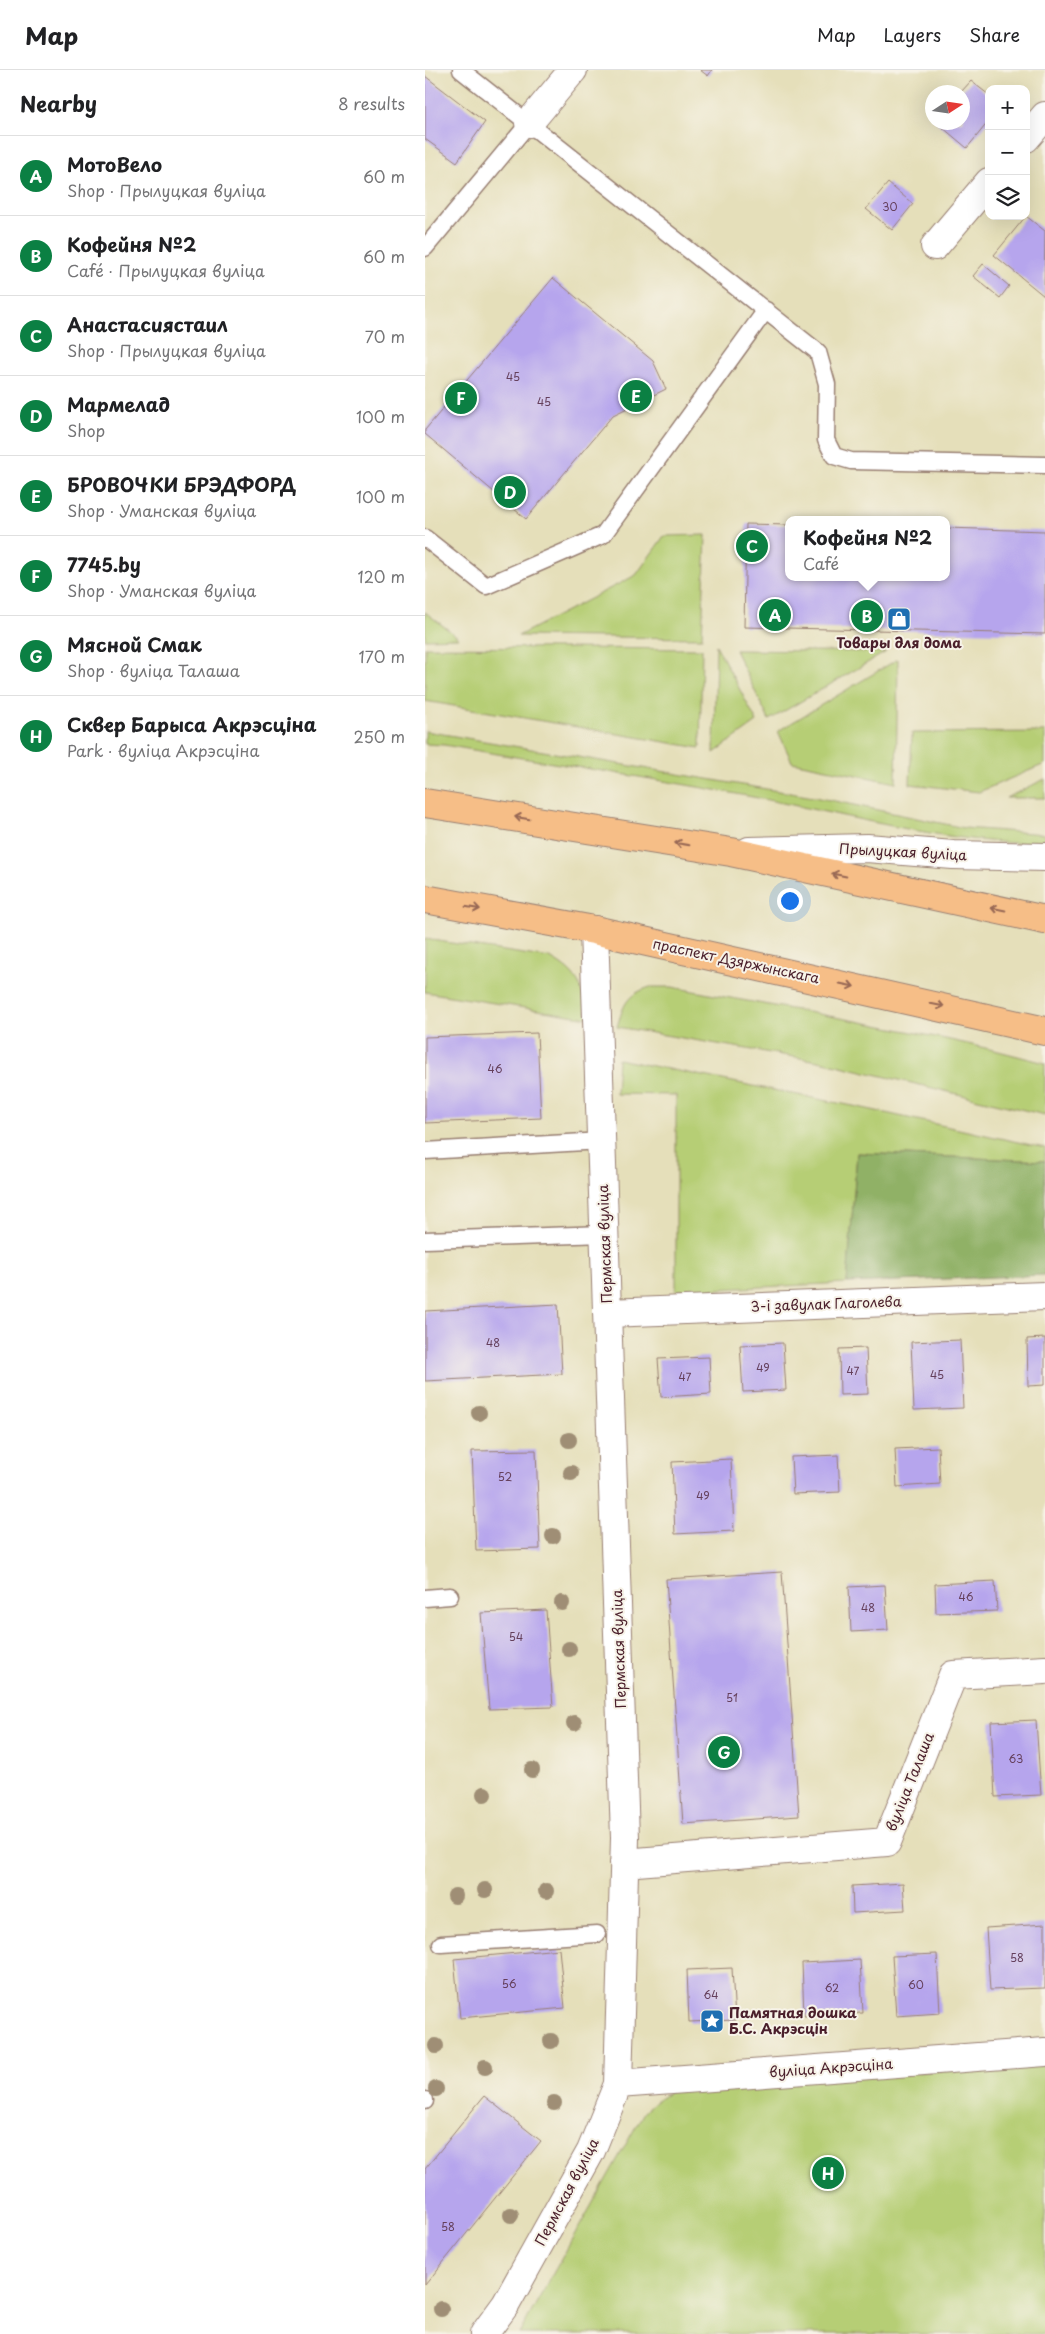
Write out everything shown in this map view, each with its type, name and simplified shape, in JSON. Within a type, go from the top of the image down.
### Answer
[{"type":"main road","points":[[425,803],[731,852],[1045,920]]},
{"type":"main road","name":"праспект Дзяржынскага","points":[[425,900],[594,930],[1045,1031]]},
{"type":"street","points":[[529,123],[573,70]]},
{"type":"street","points":[[1030,133],[1045,116]]},
{"type":"street","points":[[935,246],[985,187]]},
{"type":"street","name":"Прылуцкая вуліца","points":[[731,852],[867,848],[953,855],[1045,857]]},
{"type":"street","name":"Пермская вуліца","points":[[484,2334],[505,2304],[591,2151],[618,2084],[624,1863],[594,930]]},
{"type":"street","name":"3-і завулак Глаголева","points":[[607,1313],[1045,1296]]},
{"type":"street","name":"вуліца Талаша","points":[[624,1863],[887,1842],[953,1674],[1045,1670]]},
{"type":"street","name":"вуліца Акрэсціна","points":[[618,2084],[1045,2052]]},
{"type":"lane","points":[[461,70],[817,352],[827,384],[826,440],[834,456],[851,461],[1045,465]]},
{"type":"lane","points":[[425,248],[529,123]]},
{"type":"lane","points":[[425,538],[486,586],[603,535],[766,310]]},
{"type":"lane","points":[[425,1151],[601,1141]]},
{"type":"lane","points":[[425,1240],[605,1234]]},
{"type":"lane","points":[[425,1598],[450,1596]]},
{"type":"lane","points":[[441,1944],[597,1934]]},
{"type":"green space","points":[[706,535],[702,638],[518,636],[636,575],[664,536]]},
{"type":"green space","points":[[425,612],[459,638],[425,639]]},
{"type":"green space","points":[[716,645],[757,722],[714,753]]},
{"type":"green space","points":[[425,647],[702,649],[700,748],[425,701]]},
{"type":"green space","points":[[735,650],[886,652],[769,720]]},
{"type":"green space","points":[[898,659],[896,783],[792,762],[778,731]]},
{"type":"green space","points":[[425,731],[825,799],[964,828],[1045,834],[1045,844],[1009,843],[937,834],[640,777],[444,745],[425,744]]},
{"type":"green space","points":[[1045,732],[1045,764],[979,792],[910,784],[912,733]]},
{"type":"green space","points":[[1045,779],[1045,798],[1006,798]]},
{"type":"green space","points":[[425,939],[550,958],[568,970],[578,982],[588,1018],[425,992]]},
{"type":"green space","points":[[650,987],[672,987],[859,1022],[999,1051],[1045,1063],[1045,1115],[824,1062],[617,1027],[627,1001],[636,993]]},
{"type":"green space","points":[[618,1059],[858,1107],[1045,1148],[1045,1161],[857,1153],[847,1283],[676,1291],[676,1095],[616,1094]]},
{"type":"green space","points":[[857,1153],[1045,1161],[1045,1275],[847,1283]]},
{"type":"green space","points":[[1045,2064],[1045,2334],[519,2334],[644,2112],[676,2088]]},
{"type":"building","points":[[700,70],[712,70],[708,76]]},
{"type":"building","points":[[425,76],[485,122],[457,162],[425,139]]},
{"type":"building","points":[[971,81],[985,92],[985,126],[967,148],[946,130],[970,130],[970,85],[967,85]]},
{"type":"building","points":[[888,183],[913,204],[892,230],[866,209]]},
{"type":"building","points":[[1030,219],[1045,231],[1044,296],[994,255],[1023,220]]},
{"type":"building","points":[[983,264],[1009,286],[1000,298],[973,276]]},
{"type":"building","points":[[553,278],[653,361],[666,389],[613,415],[526,519],[425,434],[425,430]]},
{"type":"building","points":[[746,524],[785,525],[785,581],[950,581],[950,528],[1045,531],[1045,634],[744,627]]},
{"type":"building","points":[[537,1033],[541,1118],[425,1123],[425,1037]]},
{"type":"building","points":[[558,1304],[562,1374],[425,1381],[425,1311]]},
{"type":"building","points":[[1045,1338],[1045,1385],[1028,1386],[1027,1339]]},
{"type":"building","points":[[960,1340],[963,1408],[914,1410],[911,1342]]},
{"type":"building","points":[[783,1343],[786,1390],[743,1392],[740,1345]]},
{"type":"building","points":[[866,1348],[868,1394],[840,1395],[839,1349]]},
{"type":"building","points":[[709,1357],[711,1394],[661,1397],[658,1359]]},
{"type":"building","points":[[938,1447],[940,1484],[897,1487],[895,1449]]},
{"type":"building","points":[[536,1450],[540,1549],[476,1551],[472,1451]]},
{"type":"building","points":[[838,1455],[840,1492],[793,1494],[791,1457]]},
{"type":"building","points":[[731,1459],[734,1531],[675,1534],[672,1462]]},
{"type":"building","points":[[782,1572],[799,1816],[683,1824],[666,1579]]},
{"type":"building","points":[[995,1581],[997,1611],[936,1613],[935,1584]]},
{"type":"building","points":[[885,1585],[888,1630],[851,1632],[849,1587]]},
{"type":"building","points":[[546,1610],[553,1707],[489,1709],[481,1613]]},
{"type":"building","points":[[1036,1720],[1041,1795],[995,1797],[991,1722]]},
{"type":"building","points":[[903,1883],[905,1910],[853,1913],[852,1886]]},
{"type":"building","points":[[1045,1924],[1045,1988],[990,1990],[986,1928]]},
{"type":"building","points":[[559,1949],[565,2008],[460,2018],[454,1959]]},
{"type":"building","points":[[937,1954],[940,2013],[896,2016],[892,1956]]},
{"type":"building","points":[[860,1960],[863,2013],[804,2016],[802,1963]]},
{"type":"building","points":[[732,1968],[735,2020],[689,2022],[687,1970]]},
{"type":"building","points":[[484,2096],[541,2141],[425,2285],[425,2169]]},
{"type":"place","name":"БРОВОЧКИ БРЭДФОРД","points":[[636,396]]},
{"type":"place","name":"7745.by","points":[[461,398]]},
{"type":"place","name":"Мармелад","points":[[510,492]]},
{"type":"place","name":"Анастасиястаил","points":[[752,546]]},
{"type":"place","name":"МотоВело","points":[[775,615]]},
{"type":"place","name":"Кофейня №2","points":[[867,616]]},
{"type":"place","name":"Товары для дома","points":[[899,619]]},
{"type":"place","name":"Мясной Смак","points":[[724,1752]]},
{"type":"place","name":"Памятная дошка Б.С. Акрэсцін","points":[[712,2021]]},
{"type":"place","name":"Сквер Барыса Акрэсціна","points":[[828,2173]]}]
